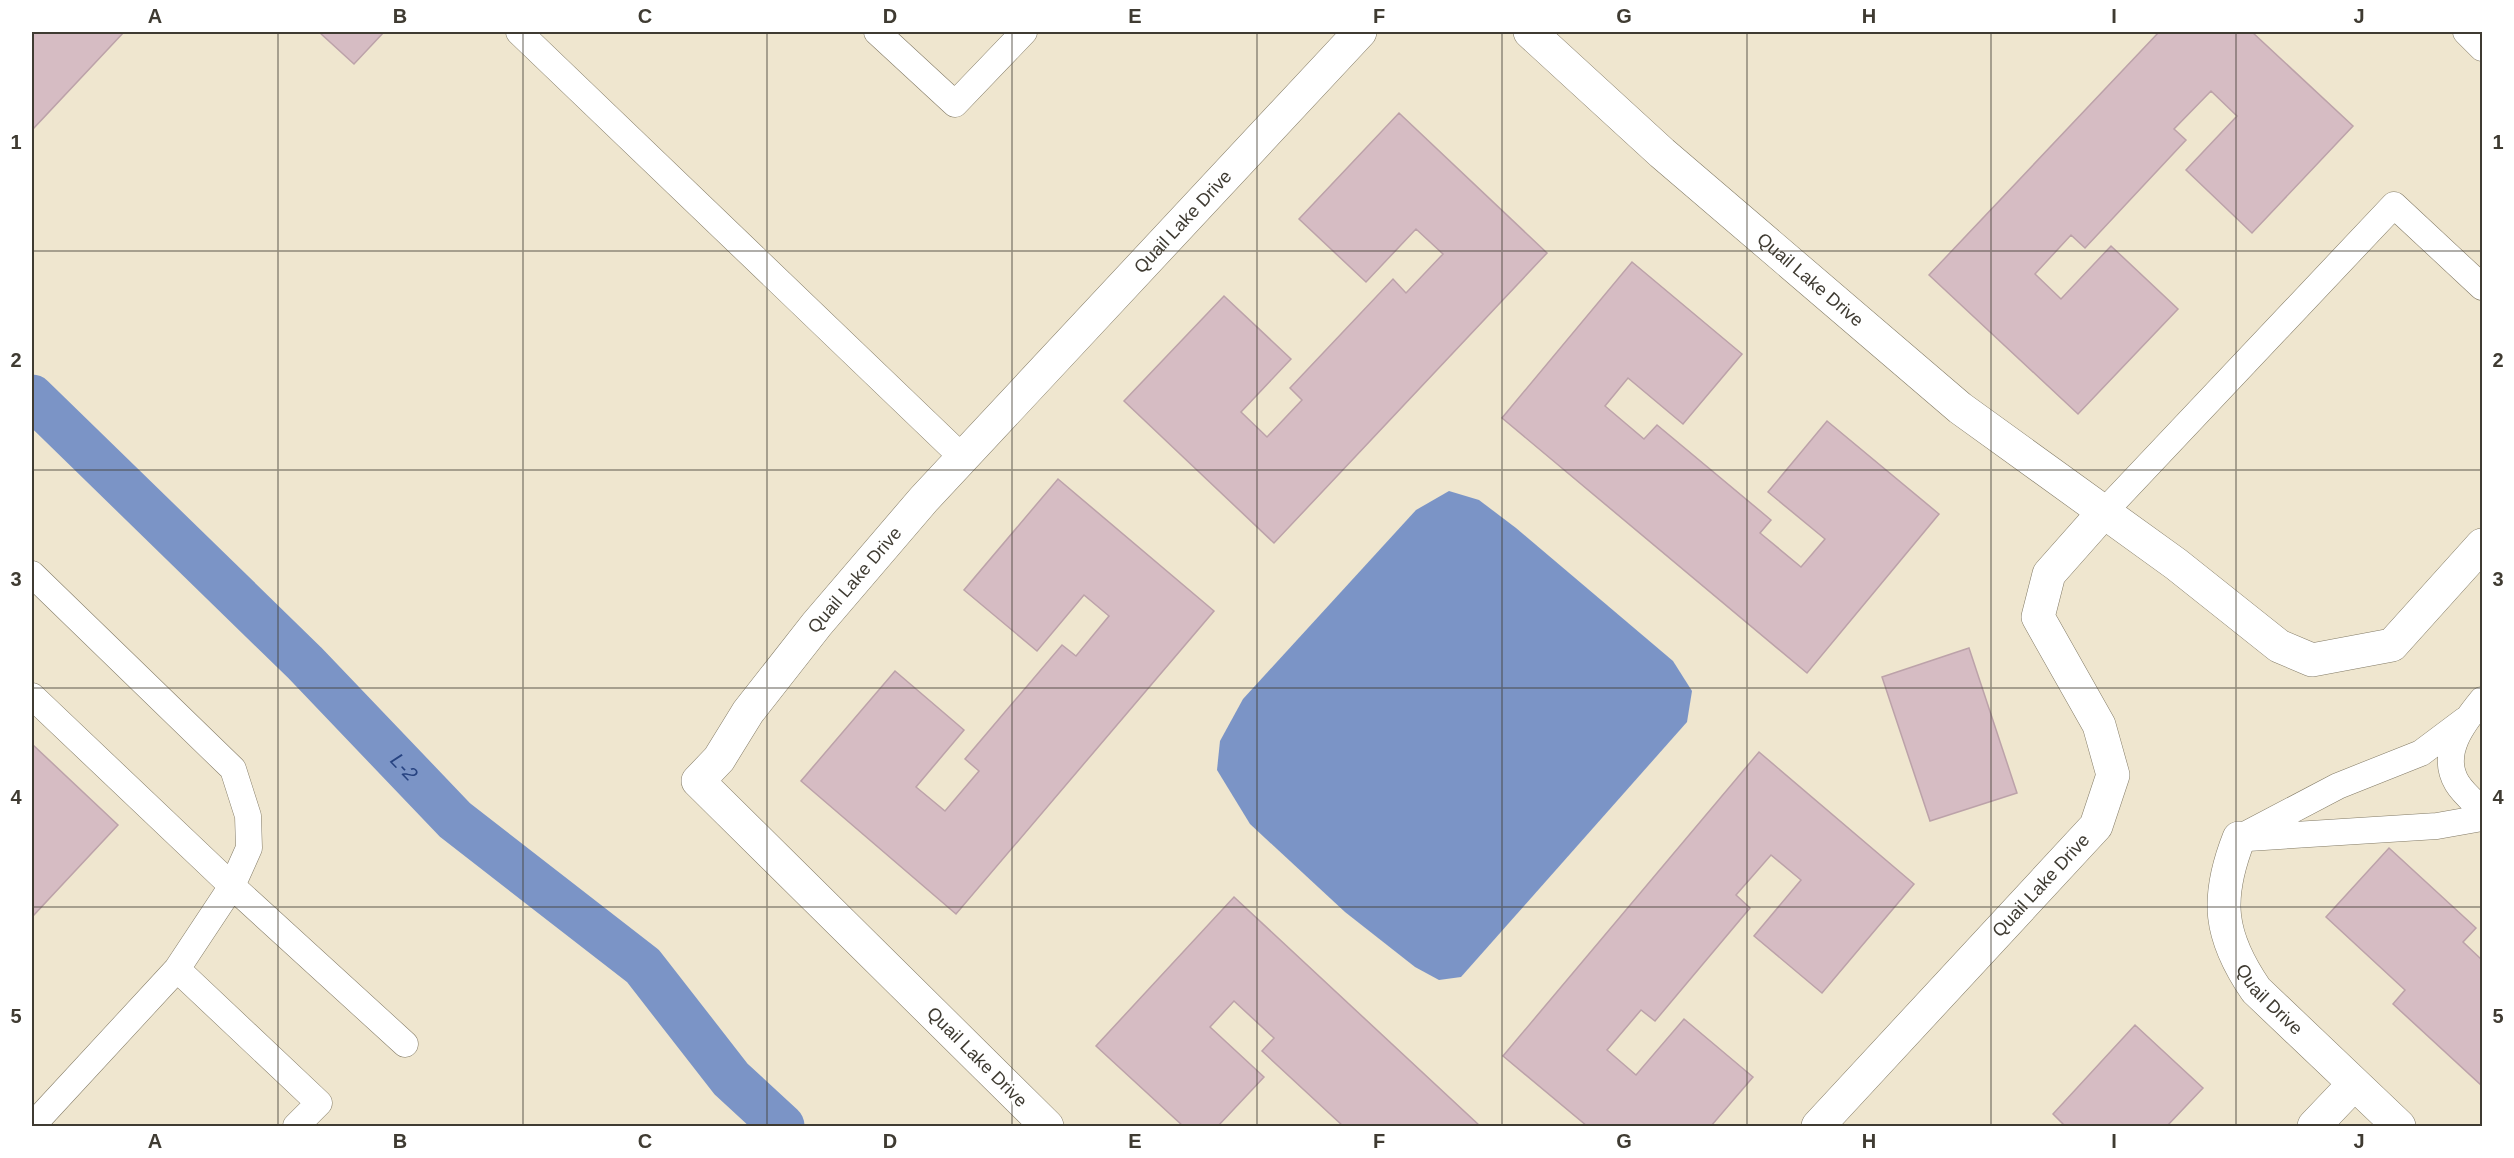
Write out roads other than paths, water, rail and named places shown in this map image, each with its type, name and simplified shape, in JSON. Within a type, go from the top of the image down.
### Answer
[{"type":"street","name":"Quail Lake Drive","points":[[1047,1126],[698,781],[720,759],[748,712],[816,624],[962,457],[1360,32]]},
{"type":"street","name":"Quail Lake Drive","points":[[1530,32],[1662,153],[1960,408],[2176,564],[2279,646],[2312,660],[2392,645],[2482,545]]},
{"type":"street","name":"Quail Lake Drive","points":[[1818,1126],[2096,826],[2113,775],[2099,725],[2038,617],[2049,574],[2103,513]]},
{"type":"street","name":"Quail Drive","points":[[2239,838],[2227,868],[2224,901],[2227,934],[2239,965],[2256,990],[2399,1126]]},
{"type":"street","points":[[2314,1126],[2354,1084]]},
{"type":"lane","points":[[519,32],[962,457]]},
{"type":"lane","points":[[877,32],[956,104],[1024,32]]},
{"type":"lane","points":[[2466,32],[2482,48]]},
{"type":"lane","points":[[2103,513],[2394,205],[2482,286]]},
{"type":"lane","points":[[32,574],[233,769],[248,816],[249,848],[232,886],[177,969],[32,1126]]},
{"type":"lane","points":[[32,696],[232,886],[405,1044]]},
{"type":"lane","points":[[2239,838],[2338,786],[2421,753],[2465,720],[2482,700]]},
{"type":"lane","points":[[2465,720],[2453,745],[2451,763],[2456,782],[2482,810]]},
{"type":"lane","points":[[2239,838],[2437,826],[2482,818]]},
{"type":"lane","points":[[177,969],[319,1102],[296,1126]]},
{"type":"water","points":[[1449,491],[1479,500],[1516,528],[1673,661],[1692,691],[1687,722],[1461,977],[1439,980],[1415,967],[1345,912],[1250,824],[1217,770],[1220,741],[1243,699],[1416,510]]},
{"type":"waterway","name":"L-2","points":[[32,397],[305,663],[455,820],[643,966],[731,1079],[782,1126]]}]
